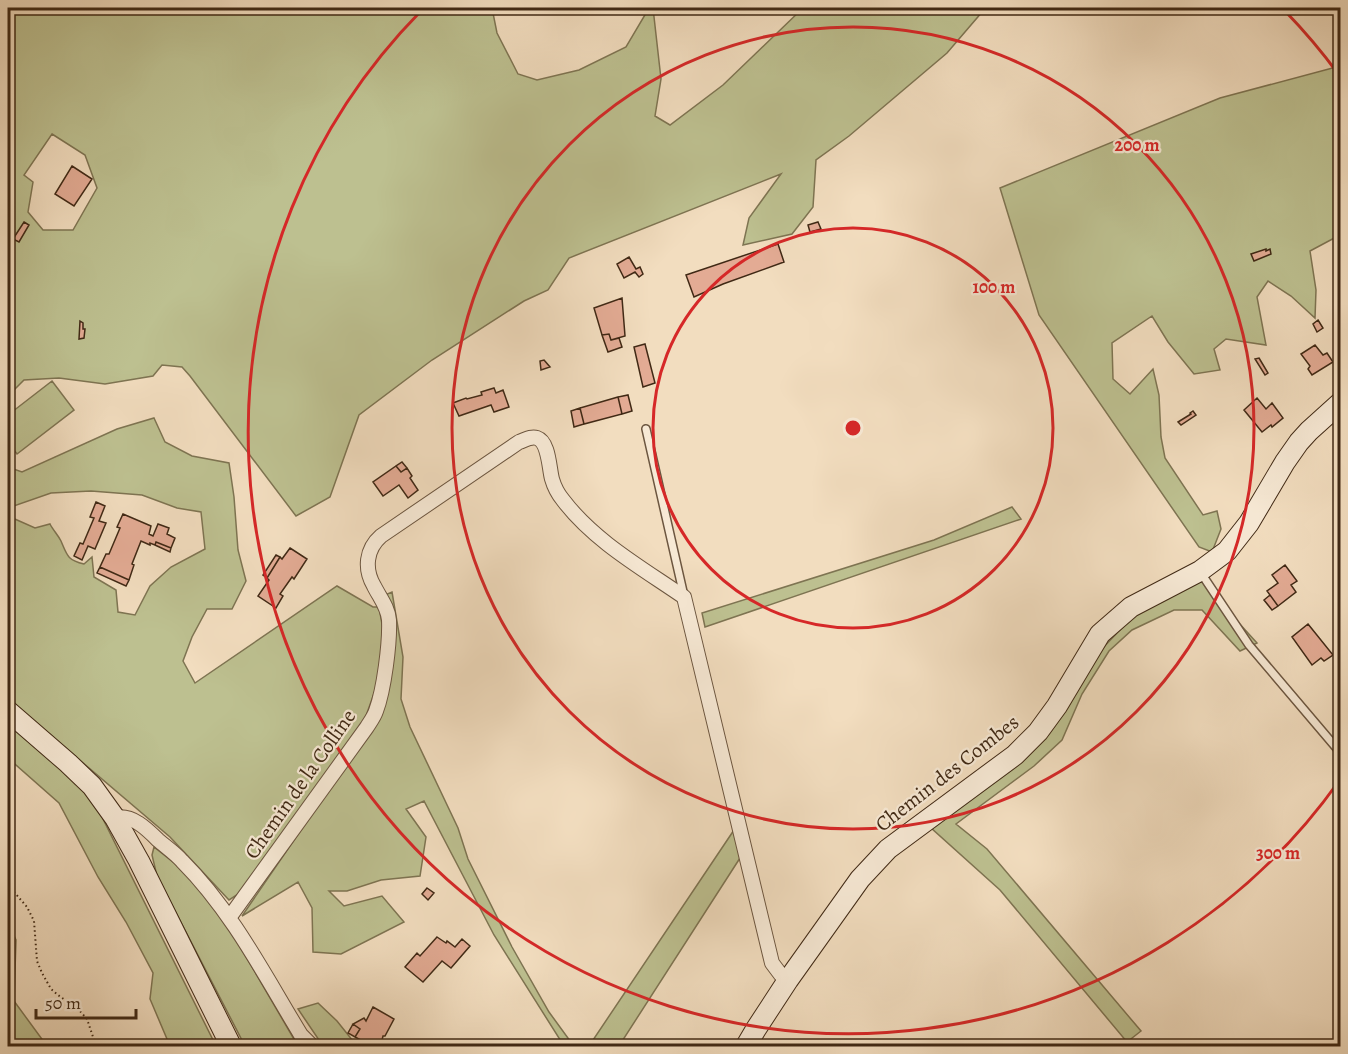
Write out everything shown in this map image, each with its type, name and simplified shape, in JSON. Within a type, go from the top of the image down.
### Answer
[{"type":"street","name":"Chemin des Combes","points":[[746,1047],[788,980],[860,879],[888,849],[1015,755],[1038,732],[1057,706],[1100,634],[1131,607],[1200,571],[1227,551],[1249,523],[1299,442],[1341,403]]},
{"type":"street","name":"Chemin de la Colline","points":[[229,918],[367,727],[376,711],[383,682],[389,618],[384,603],[373,585],[368,559],[370,549],[381,536],[519,442],[530,437],[538,438],[547,450],[553,482],[560,497],[577,517],[603,541],[684,597]]},
{"type":"street","points":[[684,597],[772,963],[788,980]]},
{"type":"street","points":[[8,711],[92,786],[115,818],[139,861],[231,1047]]},
{"type":"street","points":[[115,818],[131,819],[144,826],[182,861],[207,889],[229,918],[302,1035],[312,1047]]},
{"type":"lane","points":[[646,429],[684,597]]},
{"type":"lane","points":[[1200,571],[1249,645],[1339,751]]},
{"type":"path","points":[[8,885],[27,907],[34,921],[37,961],[42,973],[51,989],[87,1019],[96,1047]]},
{"type":"green space","points":[[8,8],[492,8],[497,33],[518,74],[537,80],[579,70],[626,47],[649,8],[653,8],[661,79],[655,116],[670,125],[723,85],[803,8],[991,8],[983,11],[947,53],[849,136],[816,160],[813,207],[792,234],[743,245],[749,218],[781,174],[569,258],[548,290],[524,301],[432,360],[359,415],[330,497],[296,516],[182,367],[162,365],[153,376],[105,384],[59,378],[24,380],[8,396]],"holes":[[[52,134],[85,155],[97,188],[73,230],[43,230],[28,212],[33,182],[24,175]]]},
{"type":"green space","points":[[1340,66],[1340,235],[1310,251],[1316,290],[1315,318],[1291,296],[1268,281],[1257,297],[1266,345],[1226,339],[1214,349],[1220,370],[1194,374],[1168,342],[1152,316],[1112,343],[1113,379],[1130,394],[1153,369],[1159,395],[1161,437],[1165,458],[1203,515],[1217,511],[1221,529],[1212,552],[1199,547],[1039,315],[1000,188],[1220,98]]},
{"type":"green space","points":[[52,381],[74,410],[17,454],[8,442],[8,415]]},
{"type":"green space","points":[[154,418],[165,442],[192,456],[229,463],[238,550],[246,581],[232,609],[207,609],[192,637],[183,661],[195,683],[337,586],[373,607],[379,607],[385,641],[377,685],[362,727],[243,891],[229,900],[170,837],[8,699],[8,516],[35,528],[50,524],[71,559],[84,564],[92,557],[94,577],[116,590],[118,612],[135,615],[150,586],[171,567],[205,549],[201,512],[177,508],[142,495],[91,491],[51,493],[11,507],[8,505],[8,467],[22,472],[117,429]]},
{"type":"green space","points":[[1012,507],[1021,519],[705,627],[702,613],[934,540]]},
{"type":"green space","points":[[1203,580],[1209,590],[1257,643],[1240,651],[1202,610],[1174,610],[1132,630],[1109,651],[1082,694],[1062,740],[1034,766],[956,824],[987,849],[1141,1031],[1127,1042],[1000,890],[930,827],[1011,770],[1048,735],[1068,707],[1100,651],[1133,616]]},
{"type":"green space","points":[[392,592],[403,657],[401,699],[410,727],[458,828],[468,859],[512,947],[549,1012],[573,1045],[586,1046],[564,1046],[494,935],[424,801],[406,809],[426,837],[420,876],[381,880],[347,891],[329,891],[344,906],[382,896],[404,922],[341,954],[313,952],[312,908],[298,882],[242,916],[380,715],[385,595]]},
{"type":"green space","points":[[8,722],[77,781],[97,807],[216,1046],[170,1046],[150,999],[153,973],[59,803],[8,758]]},
{"type":"green space","points":[[734,830],[740,858],[619,1046],[589,1046]]},
{"type":"green space","points":[[154,847],[188,874],[227,924],[298,1046],[245,1046],[157,876],[152,855]]},
{"type":"green space","points":[[8,923],[16,940],[14,1001],[47,1046],[8,1046]]},
{"type":"green space","points":[[318,1003],[337,1021],[357,1046],[323,1046],[298,1009]]},
{"type":"building","points":[[72,166],[92,179],[74,206],[55,194]]},
{"type":"building","points":[[24,222],[29,225],[19,242],[13,239]]},
{"type":"building","points":[[818,222],[821,229],[810,232],[808,225]]},
{"type":"building","points":[[778,244],[784,262],[694,297],[686,275]]},
{"type":"building","points":[[1266,249],[1266,251],[1270,249],[1271,254],[1254,261],[1251,254]]},
{"type":"building","points":[[629,257],[636,269],[640,267],[643,274],[639,277],[635,272],[624,278],[617,264]]},
{"type":"building","points":[[622,298],[625,336],[611,340],[609,334],[602,335],[594,308]]},
{"type":"building","points":[[1318,320],[1323,328],[1317,332],[1313,324]]},
{"type":"building","points":[[80,321],[85,329],[84,338],[79,339]]},
{"type":"building","points":[[609,334],[611,340],[619,338],[622,347],[608,352],[602,335]]},
{"type":"building","points":[[645,344],[655,383],[643,387],[634,347]]},
{"type":"building","points":[[1315,345],[1323,355],[1327,353],[1333,362],[1312,375],[1308,369],[1310,366],[1301,354]]},
{"type":"building","points":[[1259,358],[1268,373],[1265,375],[1255,359]]},
{"type":"building","points":[[544,360],[550,367],[541,370],[540,361]]},
{"type":"building","points":[[494,388],[496,393],[503,390],[509,407],[494,412],[491,405],[459,416],[453,403],[482,395],[481,392]]},
{"type":"building","points":[[628,395],[632,411],[622,414],[618,397]]},
{"type":"building","points":[[618,397],[622,414],[584,424],[580,408]]},
{"type":"building","points":[[1257,398],[1266,409],[1272,403],[1283,418],[1262,432],[1244,410]]},
{"type":"building","points":[[580,408],[584,424],[574,427],[571,411]]},
{"type":"building","points":[[1193,411],[1196,415],[1181,425],[1178,422],[1191,414]]},
{"type":"building","points":[[402,462],[407,468],[401,472],[396,466]]},
{"type":"building","points":[[396,466],[401,472],[407,468],[418,490],[408,498],[399,485],[383,496],[373,482]]},
{"type":"building","points":[[96,502],[105,506],[99,521],[106,523],[95,549],[88,546],[82,560],[74,556],[80,543],[83,544],[94,518],[90,517]]},
{"type":"building","points":[[123,514],[151,526],[149,534],[153,536],[158,524],[169,528],[167,534],[175,538],[171,548],[156,542],[155,545],[150,543],[150,545],[141,541],[132,564],[134,565],[129,580],[100,567],[106,554],[109,554]]},
{"type":"building","points":[[156,542],[171,548],[170,552],[155,545]]},
{"type":"building","points":[[290,548],[307,559],[294,579],[292,577],[280,594],[283,596],[276,608],[258,596],[280,557],[282,559]]},
{"type":"building","points":[[276,555],[280,557],[267,578],[263,575]]},
{"type":"building","points":[[1285,565],[1297,581],[1291,585],[1296,592],[1278,606],[1267,591],[1278,583],[1272,575]]},
{"type":"building","points":[[100,567],[129,580],[126,586],[97,573]]},
{"type":"building","points":[[1270,595],[1278,606],[1272,610],[1264,600]]},
{"type":"building","points":[[1308,624],[1333,655],[1324,661],[1321,658],[1312,665],[1292,637]]},
{"type":"building","points":[[427,888],[434,893],[428,900],[422,894]]},
{"type":"building","points":[[437,937],[455,947],[462,939],[470,946],[451,968],[442,961],[423,982],[405,967],[417,953],[420,956]]},
{"type":"building","points":[[373,1007],[394,1019],[383,1036],[380,1046],[372,1046],[355,1037],[360,1029],[353,1024],[364,1018],[366,1021]]},
{"type":"building","points":[[353,1024],[360,1029],[355,1037],[348,1033]]}]
